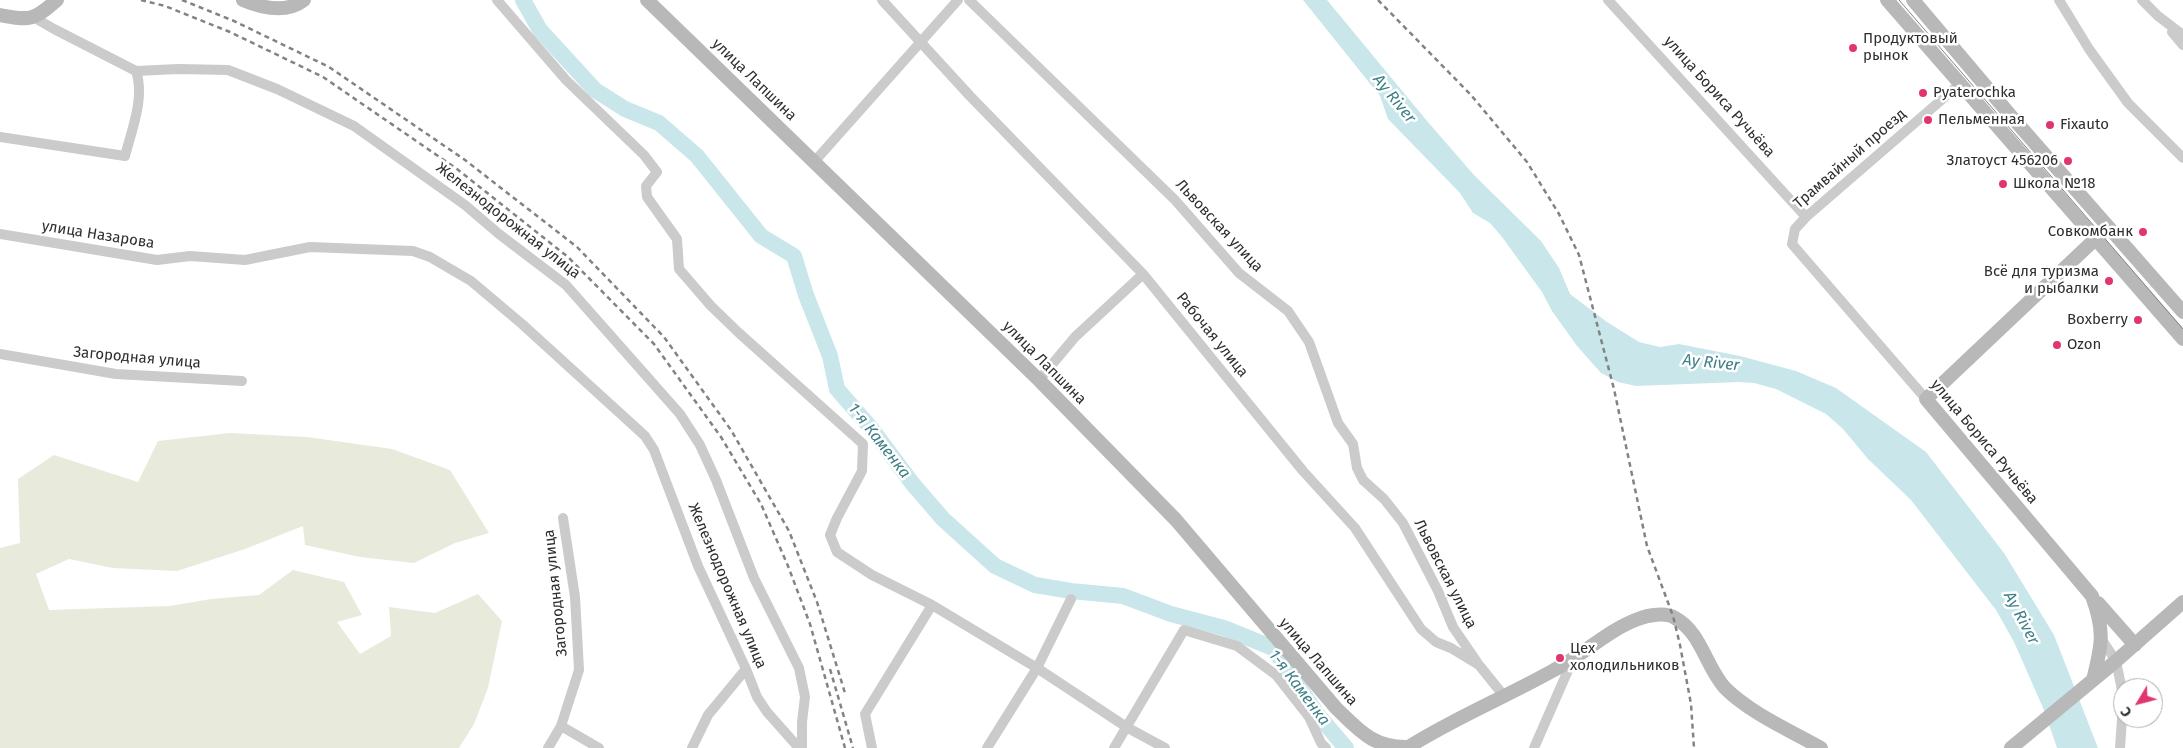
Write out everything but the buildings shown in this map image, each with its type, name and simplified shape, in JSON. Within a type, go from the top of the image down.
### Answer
[{"type":"street","points":[[35,18],[57,0]]},
{"type":"street","points":[[243,0],[262,8],[289,8],[304,0]]},
{"type":"street","points":[[497,0],[566,80],[644,155],[657,172],[646,186],[647,197],[677,238],[679,269],[711,306],[739,333],[863,444],[862,471],[837,518],[830,536],[837,552],[872,575],[932,605],[1037,668],[1128,728],[1165,748]]},
{"type":"street","name":"улица Лапшина","points":[[648,0],[1039,380],[1176,520],[1336,708],[1363,735],[1381,745],[1407,748]]},
{"type":"street","name":"Рабочая улица","points":[[882,0],[1055,185],[1107,236],[1142,274],[1303,471],[1355,528],[1421,629],[1436,642],[1452,648],[1479,665],[1504,696]]},
{"type":"street","points":[[814,162],[898,70],[920,41],[958,0]]},
{"type":"street","name":"Львовская улица","points":[[969,0],[1175,200],[1239,273],[1288,311],[1309,342],[1338,423],[1353,444],[1357,468],[1363,480],[1384,499],[1403,523],[1438,591],[1453,627],[1479,665]]},
{"type":"street","name":"улица Бориса Ручьёва","points":[[1608,0],[1806,217]]},
{"type":"street","points":[[1887,0],[2183,339]]},
{"type":"street","points":[[1913,0],[2183,312]]},
{"type":"street","points":[[2059,0],[2089,49],[2128,103],[2183,158]]},
{"type":"street","points":[[2142,0],[2183,44]]},
{"type":"street","name":"Железнодорожная улица","points":[[0,16],[20,19],[35,18],[136,71],[178,69],[228,70],[277,89],[354,126],[465,205],[499,234],[566,285],[680,414],[700,445],[716,480],[754,578],[799,668],[805,697],[801,748]]},
{"type":"street","points":[[2158,16],[2183,35]]},
{"type":"street","points":[[0,137],[125,156],[135,120],[140,83],[136,71]]},
{"type":"street","name":"Трамвайный проезд","points":[[1792,244],[1796,229],[1806,217],[1960,83]]},
{"type":"street","points":[[1926,399],[2108,227]]},
{"type":"street","name":"улица Назарова","points":[[0,234],[158,260],[190,256],[245,260],[310,247],[413,251],[430,257]]},
{"type":"street","name":"улица Бориса Ручьёва","points":[[1792,244],[2092,596],[2100,619],[2102,640],[2090,683]]},
{"type":"street","name":"Железнодорожная улица","points":[[430,257],[471,282],[522,324],[645,436],[654,450],[698,566],[757,697],[767,712],[801,748]]},
{"type":"street","points":[[1039,380],[1075,336],[1142,274]]},
{"type":"street","name":"Загородная улица","points":[[0,354],[116,374],[242,381]]},
{"type":"street","name":"Загородная улица","points":[[548,748],[561,726],[579,670],[575,597],[564,518]]},
{"type":"street","points":[[2092,596],[2135,645]]},
{"type":"street","points":[[987,748],[1037,668],[1071,600]]},
{"type":"street","points":[[2016,745],[2183,602]]},
{"type":"street","points":[[872,748],[865,714],[932,605]]},
{"type":"street","points":[[1407,748],[1573,659],[1637,619],[1651,615],[1673,616],[1690,631],[1707,662],[1725,688],[1746,705],[1821,748]]},
{"type":"street","points":[[1114,748],[1128,728],[1184,630],[1237,646],[1276,675],[1309,717],[1321,743],[1326,748]]},
{"type":"street","points":[[2102,640],[2116,661],[2119,678]]},
{"type":"street","points":[[1534,748],[1573,659]]},
{"type":"street","points":[[692,748],[708,714],[746,669]]},
{"type":"street","points":[[561,726],[599,748]]},
{"type":"street","points":[[2120,748],[2121,728]]},
{"type":"shaded area","points":[[230,433],[307,437],[392,449],[450,470],[489,533],[455,543],[414,563],[360,557],[305,545],[303,526],[245,549],[177,571],[113,568],[69,559],[36,574],[49,610],[170,606],[211,599],[259,595],[293,570],[344,582],[362,615],[337,622],[360,654],[391,636],[389,607],[435,613],[478,594],[502,621],[488,688],[474,724],[459,748],[0,748],[0,548],[20,543],[18,479],[54,455],[138,482],[158,441]]},
{"type":"water","name":"Ay River","points":[[1303,0],[1327,0],[1474,175],[1541,241],[1559,268],[1570,294],[1607,322],[1639,342],[1660,347],[1679,344],[1740,356],[1796,371],[1836,388],[1926,452],[2004,553],[2054,635],[2098,748],[2057,748],[2044,710],[2014,642],[1996,610],[1911,500],[1868,459],[1843,429],[1826,414],[1776,389],[1754,383],[1636,386],[1618,382],[1601,373],[1577,346],[1552,311],[1542,292],[1502,237],[1490,223],[1473,213],[1460,193],[1388,119],[1380,96]]},
{"type":"waterway","name":"1-я Каменка","points":[[523,0],[540,30],[595,90],[625,109],[659,123],[697,156],[761,236],[794,256],[806,295],[830,356],[837,389],[871,428],[912,483],[943,519],[995,566],[1035,585],[1123,596],[1171,614],[1224,628],[1273,648],[1317,714],[1346,748]]},
{"type":"tram line","points":[[1899,0],[2183,329]]},
{"type":"railway","points":[[141,0],[165,6],[230,32],[323,77],[457,169],[568,257],[654,344],[721,437],[761,504],[788,566],[810,624],[845,748]]},
{"type":"railway","points":[[182,0],[234,21],[329,67],[465,160],[577,247],[664,337],[731,430],[789,531],[817,602],[845,693]]},
{"type":"railway","points":[[1378,0],[1471,95],[1527,162],[1559,214],[1579,255],[1614,389],[1647,546],[1673,616],[1680,645],[1691,704],[1694,748]]},
{"type":"railway","points":[[830,669],[853,748]]},
{"type":"place","name":"Продуктовый рынок","points":[[1853,48]]},
{"type":"place","name":"Pyaterochka","points":[[1923,93]]},
{"type":"place","name":"Пельменная","points":[[1928,120]]},
{"type":"place","name":"Fixauto","points":[[2050,125]]},
{"type":"place","name":"Златоуст 456206","points":[[2068,161]]},
{"type":"place","name":"Школа №18","points":[[2003,184]]},
{"type":"place","name":"Совкомбанк","points":[[2143,232]]},
{"type":"place","name":"Всё для туризма и рыбалки","points":[[2109,281]]},
{"type":"place","name":"Boxberry","points":[[2138,320]]},
{"type":"place","name":"Ozon","points":[[2057,345]]},
{"type":"place","name":"Цех холодильников","points":[[1560,658]]}]
